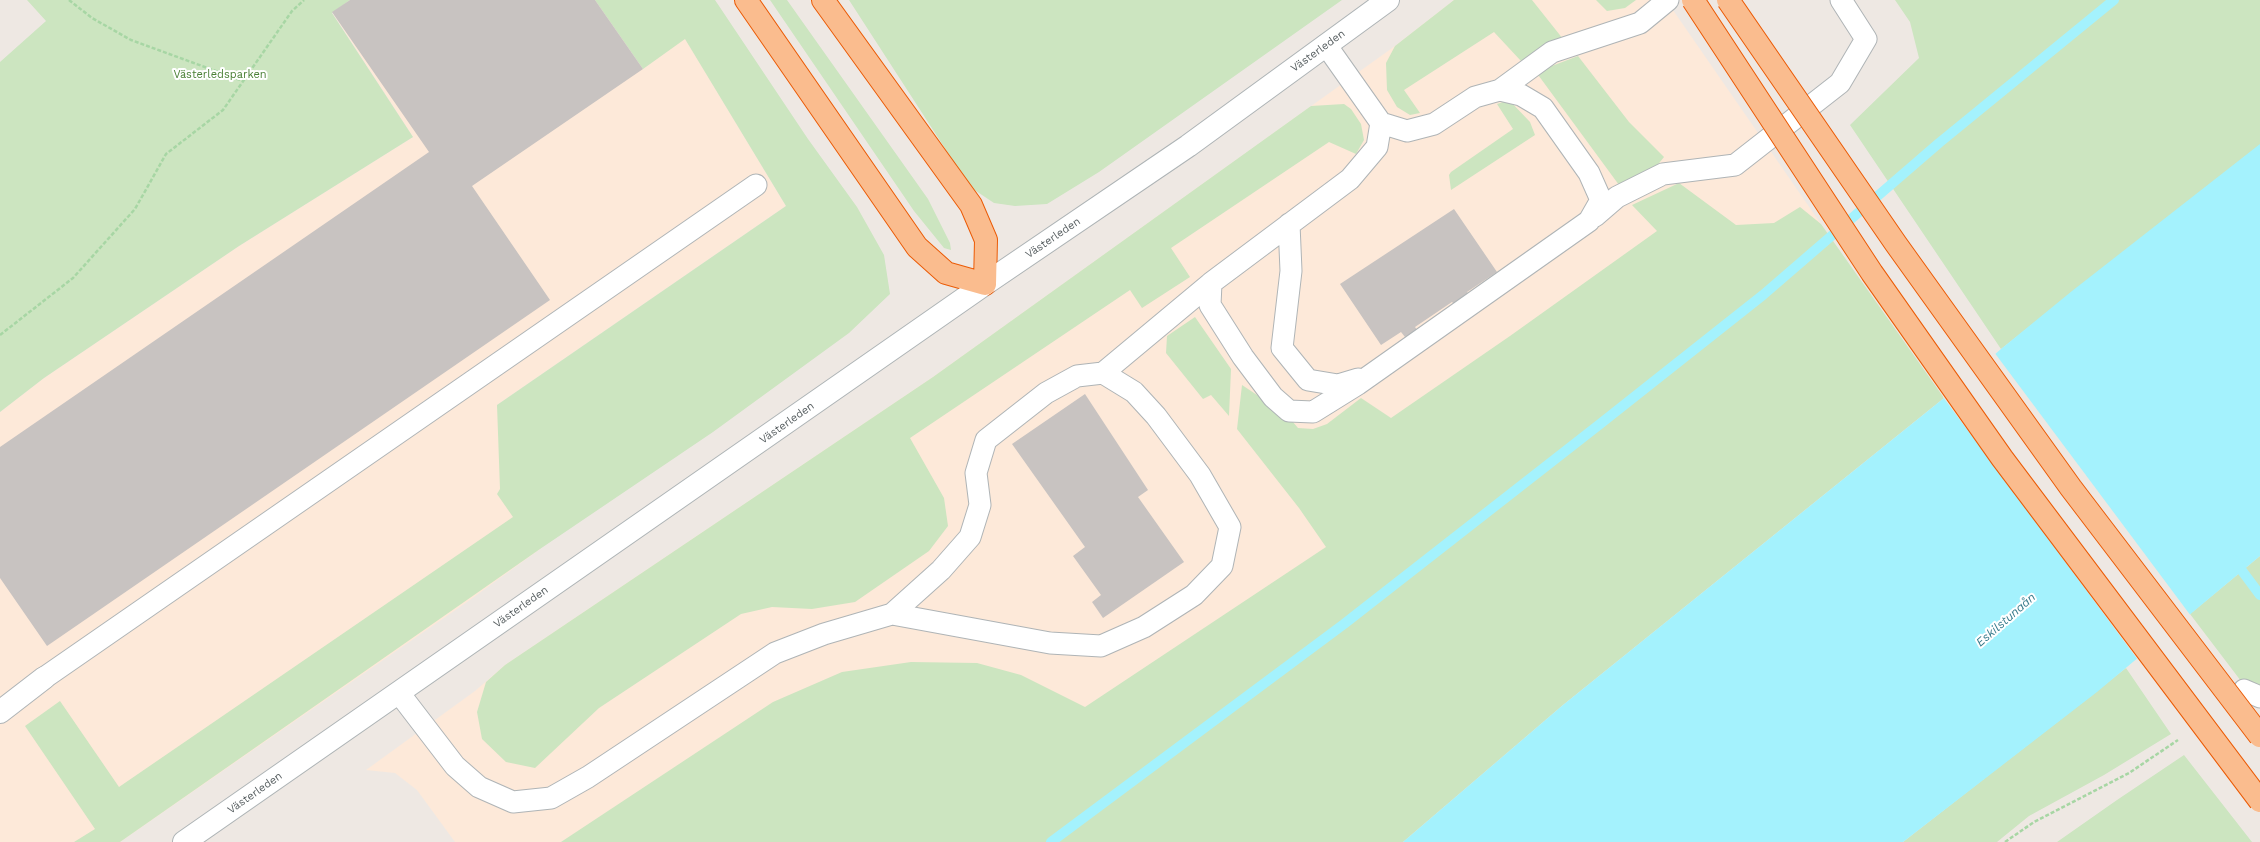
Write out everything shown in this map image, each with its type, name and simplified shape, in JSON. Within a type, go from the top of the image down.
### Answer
[{"type":"highway","points":[[746,0],[917,247],[946,273],[985,284],[986,240],[971,205],[824,0]]},
{"type":"highway","points":[[1693,0],[1872,274],[2002,458],[2260,801]]},
{"type":"highway","points":[[1728,0],[1896,244],[2071,488],[2260,736]]},
{"type":"main road","name":"Västerleden","points":[[184,842],[985,284],[1188,146],[1388,0]]},
{"type":"main road","points":[[0,712],[44,678]]},
{"type":"lane","points":[[1326,45],[1381,123],[1407,131],[1434,124],[1475,97],[1500,90],[1552,52],[1640,23],[1668,0]]},
{"type":"lane","points":[[1211,283],[1210,305],[1243,357],[1273,397],[1289,411],[1313,412],[1372,375],[1589,221],[1616,197],[1663,174],[1735,165],[1840,83],[1866,39],[1841,0]]},
{"type":"lane","points":[[1500,90],[1521,95],[1543,108],[1566,138],[1589,173],[1601,200],[1589,221]]},
{"type":"lane","points":[[399,692],[455,766],[479,787],[513,802],[551,798],[588,777],[775,653],[824,634],[892,614],[941,570],[970,538],[980,505],[976,473],[986,440],[1046,393],[1077,376],[1103,373],[1211,283],[1350,179],[1377,146],[1381,123]]},
{"type":"lane","points":[[44,678],[756,185]]},
{"type":"lane","points":[[1289,224],[1291,271],[1282,348],[1308,380],[1338,385],[1372,375]]},
{"type":"lane","points":[[892,614],[1050,643],[1101,646],[1144,627],[1194,595],[1222,566],[1230,527],[1200,476],[1156,416],[1134,392],[1103,373]]},
{"type":"path","points":[[69,0],[92,18],[131,40],[243,81]]},
{"type":"path","points":[[0,334],[73,278],[135,209],[166,154],[223,110],[292,11],[304,0]]},
{"type":"path","points":[[2005,842],[2034,822],[2129,773],[2182,737]]},
{"type":"shaded area","points":[[350,0],[595,0],[643,69],[685,38],[786,206],[497,405],[540,549],[467,602],[120,842],[0,842],[0,412],[44,378],[239,246],[413,137],[332,12]]},
{"type":"shaded area","points":[[1454,0],[1666,0],[1821,224],[1121,736],[581,830],[561,842],[455,842],[417,790],[395,773],[366,770],[475,691],[505,665],[933,377],[1395,46]]},
{"type":"green space","name":"Västerledsparken","points":[[27,0],[350,0],[332,13],[413,137],[239,246],[44,378],[0,412],[0,62],[46,21]]},
{"type":"green space","points":[[595,0],[715,0],[808,139],[857,207],[884,255],[890,294],[849,333],[713,432],[540,549],[120,842],[74,842],[95,829],[25,726],[60,701],[119,787],[513,517],[497,494],[500,489],[497,405],[786,206],[685,39],[643,69]]},
{"type":"green space","points":[[770,0],[787,0],[928,199],[950,243],[951,250],[944,248],[914,211]]},
{"type":"green space","points":[[849,0],[1342,0],[1099,172],[1047,204],[1015,206],[994,203],[970,187]]},
{"type":"green space","points":[[1454,0],[1532,0],[1563,39],[1521,61],[1494,32],[1404,90],[1420,113],[1410,115],[1397,107],[1387,90],[1386,63],[1395,46]]},
{"type":"green space","points":[[1596,0],[1636,0],[1625,8],[1607,11]]},
{"type":"green space","points":[[1895,0],[2260,0],[2260,145],[2001,349],[1850,125],[1919,58],[1910,22]]},
{"type":"green space","points":[[1578,56],[1629,122],[1664,157],[1656,167],[1619,185],[1536,72]]},
{"type":"green space","points":[[1509,100],[1530,122],[1535,135],[1451,190],[1449,175],[1451,172],[1513,129],[1497,104]]},
{"type":"green space","points":[[1344,104],[1351,109],[1361,124],[1364,140],[1356,154],[1329,142],[1171,248],[1190,277],[1142,308],[1130,290],[910,438],[944,498],[948,526],[929,551],[855,602],[812,609],[772,607],[741,614],[599,708],[535,768],[506,762],[482,739],[477,712],[486,682],[505,665],[933,377],[1311,106]]},
{"type":"green space","points":[[1679,183],[1736,225],[1774,223],[1800,207],[1821,224],[1944,398],[1563,705],[1403,842],[561,842],[773,702],[842,672],[911,662],[977,663],[1021,675],[1085,707],[1326,547],[1299,508],[1237,429],[1242,385],[1287,415],[1298,428],[1313,429],[1327,424],[1361,398],[1391,418],[1510,336],[1657,231],[1632,205]]},
{"type":"green space","points":[[1195,317],[1231,369],[1229,416],[1211,395],[1203,399],[1166,353],[1167,336]]},
{"type":"green space","points":[[2260,556],[2260,688],[2244,685],[2190,614]]},
{"type":"green space","points":[[2126,668],[2171,734],[2104,775],[2029,816],[1997,842],[1903,842]]},
{"type":"green space","points":[[2184,755],[2252,842],[2057,842],[2117,800]]},
{"type":"water","name":"Eskilstunaån","points":[[2260,144],[2260,556],[2097,692],[1903,842],[1403,842],[1563,705],[1944,398],[2072,291]]},
{"type":"pier","points":[[1994,352],[2191,616],[2138,660],[1943,397]]},
{"type":"building","points":[[350,0],[595,0],[643,69],[472,186],[550,300],[47,646],[0,578],[0,447],[429,152],[332,12]]},
{"type":"building","points":[[1454,209],[1497,272],[1467,292],[1469,295],[1455,305],[1452,302],[1415,327],[1417,330],[1405,337],[1401,332],[1381,345],[1340,284]]},
{"type":"building","points":[[1085,394],[1148,490],[1138,497],[1184,562],[1103,618],[1092,602],[1101,595],[1073,556],[1085,547],[1012,444]]},
{"type":"waterway","points":[[1051,842],[1344,624],[1763,295],[1939,143],[2114,0]]},
{"type":"waterway","points":[[2234,560],[2260,595]]}]
